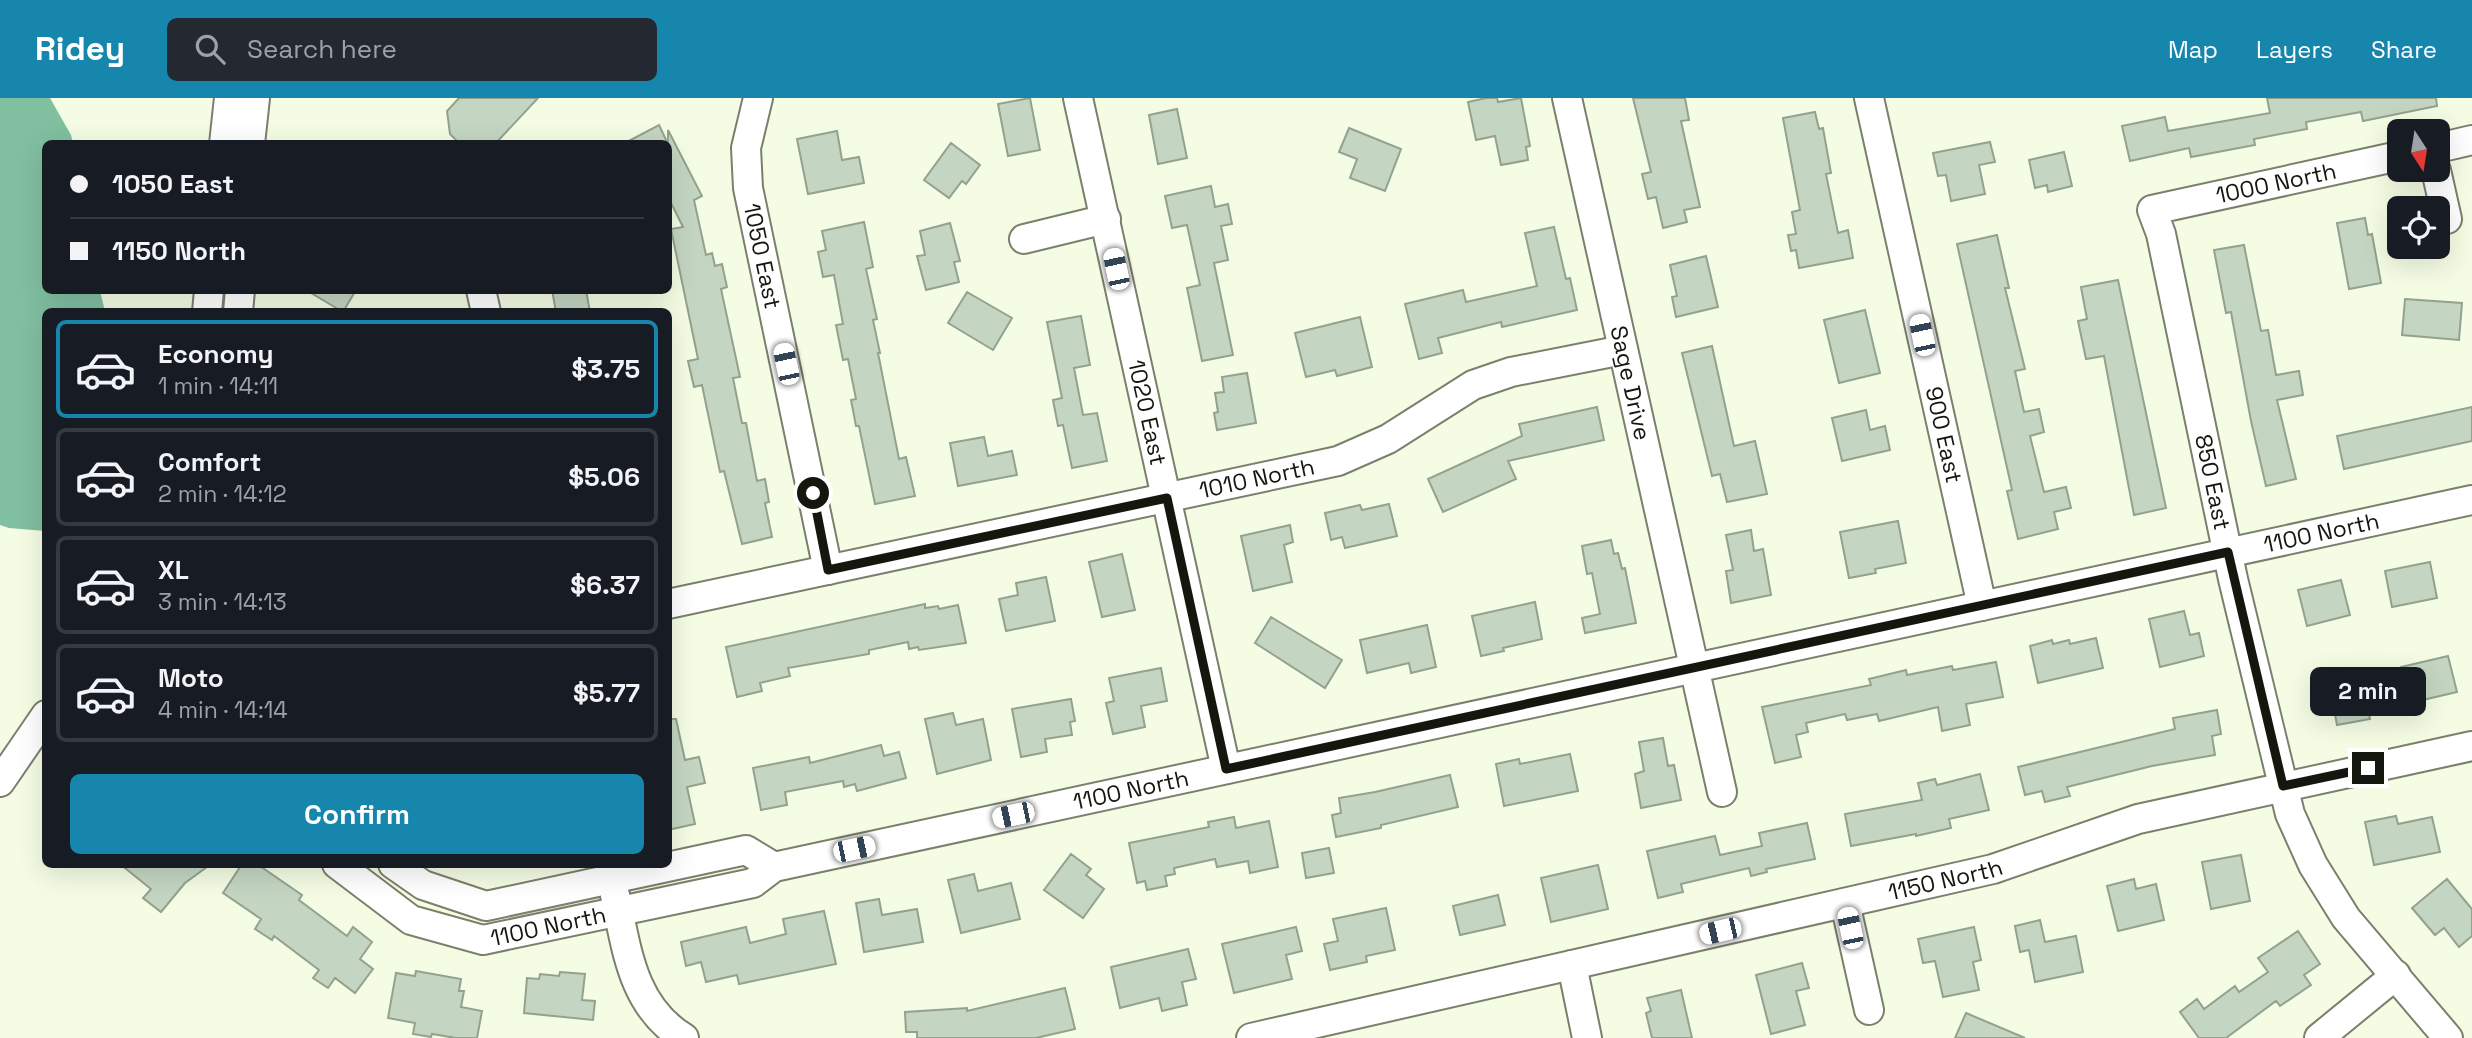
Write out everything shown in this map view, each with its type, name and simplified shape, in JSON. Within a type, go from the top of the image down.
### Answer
[{"type":"street","points":[[224,140],[229,98]]},
{"type":"street","points":[[250,140],[255,98]]},
{"type":"street","name":"1050 East","points":[[758,98],[746,148],[748,188],[828,570]]},
{"type":"street","name":"1020 East","points":[[1078,98],[1226,769]]},
{"type":"street","name":"Sage Drive","points":[[1567,98],[1722,792]]},
{"type":"street","name":"900 East","points":[[1869,98],[1982,606]]},
{"type":"street","points":[[2450,145],[2472,140]]},
{"type":"street","name":"1000 North","points":[[2152,210],[2387,159]]},
{"type":"street","name":"850 East","points":[[2152,210],[2161,234],[2228,552],[2290,814],[2313,865],[2346,918],[2448,1038]]},
{"type":"street","points":[[1024,239],[1106,219]]},
{"type":"street","name":"1010 North","points":[[672,603],[1338,461],[1388,439],[1474,386],[1511,372],[1623,350]]},
{"type":"street","name":"1100 North","points":[[342,868],[411,920],[483,940],[753,883],[774,866],[2472,500]]},
{"type":"street","points":[[0,782],[42,721]]},
{"type":"street","name":"1150 North","points":[[1268,1036],[1993,870],[2138,819],[2472,746]]},
{"type":"street","name":"1100 North","points":[[672,862],[746,850],[774,866]]},
{"type":"street","name":"1100 North","points":[[398,868],[423,886],[486,906],[610,872],[635,868]]},
{"type":"street","points":[[610,872],[638,988],[656,1016],[684,1038]]},
{"type":"street","points":[[1844,902],[1869,1010]]},
{"type":"street","points":[[1572,965],[1587,1038]]},
{"type":"street","points":[[2319,1038],[2396,975]]},
{"type":"shaded area","points":[[0,98],[50,98],[72,140],[42,140],[42,294],[101,294],[104,308],[42,308],[42,531],[0,525]]},
{"type":"building","points":[[459,98],[538,98],[499,140],[456,140],[450,134],[447,111]]},
{"type":"building","points":[[1030,98],[1040,150],[1008,156],[998,104]]},
{"type":"building","points":[[1497,98],[1498,102],[1521,98],[1530,146],[1526,147],[1528,160],[1501,165],[1495,136],[1476,140],[1468,102]]},
{"type":"building","points":[[1633,98],[1685,98],[1689,120],[1681,121],[1700,207],[1684,210],[1687,222],[1663,228],[1656,197],[1648,199],[1642,174],[1651,172]]},
{"type":"building","points":[[2267,98],[2436,98],[2437,106],[2363,121],[2361,112],[2306,122],[2307,129],[2254,139],[2255,145],[2191,157],[2189,148],[2130,161],[2122,126],[2165,117],[2168,131],[2270,113]]},
{"type":"building","points":[[1177,109],[1187,158],[1158,164],[1149,115]]},
{"type":"building","points":[[1815,112],[1819,129],[1823,128],[1831,173],[1826,174],[1838,233],[1848,230],[1853,258],[1799,268],[1796,250],[1791,251],[1788,235],[1796,234],[1792,212],[1800,210],[1783,118]]},
{"type":"building","points":[[659,125],[666,140],[631,140]]},
{"type":"building","points":[[1349,128],[1401,149],[1385,191],[1350,178],[1357,159],[1339,152]]},
{"type":"building","points":[[668,130],[702,196],[694,200],[706,255],[712,253],[715,266],[722,264],[727,287],[721,289],[740,377],[733,378],[742,423],[746,423],[757,481],[765,479],[769,502],[765,503],[772,537],[742,544],[724,471],[720,472],[702,385],[694,387],[688,361],[698,359],[672,234],[672,229],[683,227],[672,205],[672,140],[668,140]]},
{"type":"building","points":[[837,131],[842,160],[859,157],[864,183],[808,194],[797,139]]},
{"type":"building","points":[[1990,142],[1995,162],[1979,165],[1985,194],[1951,201],[1946,175],[1938,176],[1933,153]]},
{"type":"building","points":[[951,143],[980,165],[966,184],[962,181],[949,198],[924,180]]},
{"type":"building","points":[[2064,152],[2072,186],[2048,192],[2047,185],[2035,188],[2029,160]]},
{"type":"building","points":[[1211,186],[1215,207],[1228,204],[1232,224],[1221,226],[1228,260],[1214,263],[1233,355],[1202,361],[1187,288],[1200,285],[1187,225],[1172,228],[1165,196]]},
{"type":"building","points":[[2365,218],[2368,235],[2372,234],[2381,283],[2349,289],[2337,223]]},
{"type":"building","points":[[864,222],[873,267],[866,269],[877,319],[873,320],[878,353],[899,459],[906,457],[915,496],[875,504],[851,400],[856,399],[848,359],[843,360],[836,325],[843,324],[834,275],[823,277],[818,252],[826,250],[822,231]]},
{"type":"building","points":[[950,223],[960,261],[954,262],[959,282],[926,290],[917,256],[925,255],[920,231]]},
{"type":"building","points":[[1554,227],[1566,279],[1570,278],[1577,310],[1502,327],[1501,322],[1438,338],[1442,353],[1419,359],[1405,304],[1463,290],[1466,302],[1537,286],[1525,233]]},
{"type":"building","points":[[1997,235],[2009,288],[2005,288],[2025,369],[2015,371],[2024,412],[2039,409],[2044,432],[2030,436],[2044,492],[2066,487],[2071,508],[2054,512],[2058,529],[2018,539],[2007,491],[2012,490],[1957,244]]},
{"type":"building","points":[[2244,245],[2261,331],[2268,330],[2276,375],[2299,371],[2303,395],[2277,400],[2296,479],[2266,486],[2231,312],[2226,313],[2214,250]]},
{"type":"building","points":[[1706,256],[1718,307],[1676,317],[1672,297],[1677,296],[1670,265]]},
{"type":"building","points":[[2118,280],[2166,508],[2134,515],[2104,356],[2086,359],[2078,321],[2087,319],[2081,287]]},
{"type":"building","points":[[967,292],[1012,318],[993,350],[948,323]]},
{"type":"building","points":[[313,294],[354,294],[345,308],[336,308]]},
{"type":"building","points":[[553,294],[587,294],[589,308],[555,308]]},
{"type":"building","points":[[2405,299],[2462,303],[2459,340],[2402,335]]},
{"type":"building","points":[[1865,310],[1880,373],[1839,383],[1824,320]]},
{"type":"building","points":[[1081,316],[1090,365],[1074,368],[1083,415],[1097,413],[1107,461],[1072,468],[1063,425],[1058,426],[1053,400],[1062,398],[1047,322]]},
{"type":"building","points":[[1360,317],[1372,367],[1337,376],[1335,370],[1306,377],[1295,333]]},
{"type":"building","points":[[1712,346],[1734,446],[1755,441],[1767,494],[1727,502],[1720,474],[1712,476],[1682,353]]},
{"type":"building","points":[[1247,373],[1256,423],[1217,430],[1215,393],[1224,392],[1222,377]]},
{"type":"building","points":[[1597,407],[1604,440],[1508,461],[1516,479],[1443,512],[1428,479],[1522,436],[1519,424]]},
{"type":"building","points":[[2472,407],[2472,441],[2344,469],[2337,436]]},
{"type":"building","points":[[1866,410],[1870,430],[1885,426],[1890,450],[1842,461],[1832,418]]},
{"type":"building","points":[[984,437],[988,456],[1012,451],[1017,475],[958,486],[950,443]]},
{"type":"building","points":[[1389,504],[1397,536],[1345,548],[1342,537],[1331,540],[1325,513],[1360,505],[1362,510]]},
{"type":"building","points":[[1898,521],[1906,563],[1849,578],[1840,532]]},
{"type":"building","points":[[1290,525],[1293,542],[1284,545],[1292,582],[1253,591],[1241,536]]},
{"type":"building","points":[[1751,530],[1754,551],[1763,549],[1771,595],[1731,603],[1726,571],[1733,570],[1726,535]]},
{"type":"building","points":[[1611,540],[1614,554],[1618,553],[1622,569],[1625,568],[1636,623],[1585,633],[1582,618],[1600,614],[1592,573],[1587,574],[1582,546]]},
{"type":"building","points":[[1122,554],[1135,610],[1102,617],[1089,562]]},
{"type":"building","points":[[2430,562],[2437,598],[2392,607],[2385,571]]},
{"type":"building","points":[[1046,577],[1055,621],[1006,631],[999,599],[1018,595],[1016,583]]},
{"type":"building","points":[[2341,580],[2350,615],[2307,626],[2298,590]]},
{"type":"building","points":[[1535,602],[1542,639],[1481,656],[1472,616]]},
{"type":"building","points":[[925,604],[925,608],[938,606],[939,609],[958,605],[966,643],[919,650],[918,647],[909,649],[908,642],[869,650],[869,654],[788,668],[790,676],[760,683],[762,691],[737,697],[726,647]]},
{"type":"building","points":[[2184,611],[2190,635],[2199,633],[2204,656],[2160,667],[2149,619]]},
{"type":"building","points":[[1271,617],[1342,660],[1325,688],[1255,643]]},
{"type":"building","points":[[1427,625],[1436,667],[1411,673],[1409,663],[1367,673],[1360,640]]},
{"type":"building","points":[[2096,638],[2103,668],[2038,683],[2030,646],[2052,640],[2053,644],[2069,640],[2070,644]]},
{"type":"building","points":[[2448,656],[2457,692],[2410,703],[2401,667]]},
{"type":"building","points":[[1996,662],[2003,697],[1966,704],[1970,725],[1942,731],[1938,707],[1879,721],[1877,714],[1847,720],[1845,714],[1806,723],[1808,732],[1796,735],[1801,757],[1775,763],[1762,707],[1871,685],[1869,679],[1906,670],[1907,675],[1952,666],[1953,670]]},
{"type":"building","points":[[1161,668],[1167,701],[1141,706],[1145,727],[1113,734],[1106,703],[1114,701],[1109,678]]},
{"type":"building","points":[[2362,675],[2370,719],[2337,725],[2333,704],[2324,706],[2320,682]]},
{"type":"building","points":[[1071,699],[1075,721],[1070,722],[1072,735],[1045,739],[1047,752],[1021,757],[1012,709]]},
{"type":"building","points":[[2217,710],[2221,734],[2212,736],[2215,755],[2152,766],[2067,787],[2070,796],[2045,802],[2042,791],[2025,795],[2018,767],[2175,729],[2173,718]]},
{"type":"building","points":[[953,713],[956,725],[983,719],[991,760],[937,774],[925,719]]},
{"type":"building","points":[[672,719],[676,719],[685,760],[699,757],[705,783],[687,787],[695,824],[672,829]]},
{"type":"building","points":[[1663,738],[1668,766],[1674,765],[1681,800],[1641,808],[1635,774],[1644,771],[1639,742]]},
{"type":"building","points":[[881,745],[884,756],[899,752],[906,778],[857,791],[855,784],[844,787],[843,781],[785,792],[787,805],[761,810],[753,768],[809,757],[810,763]]},
{"type":"building","points":[[1570,754],[1578,791],[1504,806],[1496,764],[1519,759],[1520,764]]},
{"type":"building","points":[[1980,774],[1989,810],[1949,819],[1951,828],[1851,846],[1845,814],[1922,800],[1918,783],[1935,779],[1937,785]]},
{"type":"building","points":[[1450,775],[1458,807],[1336,837],[1332,815],[1341,813],[1339,798]]},
{"type":"building","points":[[2396,816],[2398,824],[2432,817],[2440,852],[2374,865],[2365,822]]},
{"type":"building","points":[[1234,817],[1236,828],[1269,821],[1278,867],[1250,873],[1248,861],[1217,867],[1215,859],[1174,868],[1175,874],[1165,876],[1167,886],[1147,890],[1145,881],[1137,883],[1129,843],[1209,827],[1208,822]]},
{"type":"building","points":[[1807,823],[1815,859],[1766,869],[1767,872],[1751,876],[1749,868],[1681,884],[1683,892],[1658,898],[1647,851],[1715,836],[1720,855],[1762,846],[1759,833]]},
{"type":"building","points":[[1329,848],[1334,873],[1306,878],[1302,853]]},
{"type":"building","points":[[1071,854],[1091,869],[1086,875],[1104,889],[1083,918],[1044,890]]},
{"type":"building","points":[[2241,855],[2250,901],[2211,909],[2202,862]]},
{"type":"building","points":[[1598,865],[1608,909],[1551,922],[1541,878]]},
{"type":"building","points":[[125,868],[206,868],[185,883],[161,912],[143,898],[151,889]]},
{"type":"building","points":[[239,868],[263,868],[302,895],[299,900],[347,936],[353,927],[372,942],[360,959],[373,969],[355,993],[335,978],[328,988],[313,978],[319,970],[274,936],[272,940],[255,929],[261,919],[223,893]]},
{"type":"building","points":[[974,874],[978,891],[1011,883],[1020,919],[961,933],[948,880]]},
{"type":"building","points":[[2134,879],[2136,889],[2156,884],[2164,920],[2118,931],[2107,886]]},
{"type":"building","points":[[2447,879],[2472,909],[2472,936],[2459,947],[2444,928],[2435,935],[2412,908]]},
{"type":"building","points":[[1498,895],[1505,925],[1460,935],[1453,906]]},
{"type":"building","points":[[879,899],[882,915],[917,909],[923,942],[864,952],[856,903]]},
{"type":"building","points":[[1386,908],[1395,950],[1366,956],[1367,962],[1330,970],[1324,944],[1338,941],[1333,919]]},
{"type":"building","points":[[824,911],[836,964],[739,984],[737,975],[706,982],[701,962],[686,966],[681,942],[746,927],[750,943],[786,934],[783,919]]},
{"type":"building","points":[[2040,920],[2045,942],[2076,936],[2083,972],[2035,982],[2029,950],[2020,952],[2015,926]]},
{"type":"building","points":[[1296,927],[1302,951],[1286,955],[1292,979],[1234,993],[1222,944]]},
{"type":"building","points":[[1974,927],[1981,960],[1973,962],[1979,990],[1943,997],[1935,961],[1923,963],[1918,939]]},
{"type":"building","points":[[2298,931],[2320,964],[2304,975],[2311,985],[2280,1006],[2276,1001],[2226,1038],[2199,1038],[2180,1012],[2197,999],[2204,1009],[2235,986],[2239,992],[2268,972],[2258,958]]},
{"type":"building","points":[[1188,949],[1196,979],[1182,982],[1187,1005],[1162,1011],[1159,998],[1120,1008],[1111,967]]},
{"type":"building","points":[[1802,963],[1809,988],[1796,991],[1805,1025],[1771,1034],[1756,975]]},
{"type":"building","points":[[416,971],[461,979],[459,991],[464,991],[461,1007],[482,1011],[477,1038],[413,1034],[415,1023],[388,1018],[396,973],[415,976]]},
{"type":"building","points":[[560,972],[585,974],[582,1000],[595,1001],[593,1020],[524,1013],[527,978],[539,979],[540,974],[559,976]]},
{"type":"building","points":[[1065,988],[1075,1029],[1036,1038],[917,1038],[917,1032],[906,1032],[905,1012],[967,1008],[967,1011]]},
{"type":"building","points":[[1681,990],[1692,1038],[1652,1038],[1646,1013],[1651,1011],[1647,998]]},
{"type":"building","points":[[1966,1013],[2025,1038],[1955,1038]]},
{"type":"route","points":[[813,493],[828,570],[1167,498],[1226,769],[2228,552],[2283,786],[2368,768]]}]
